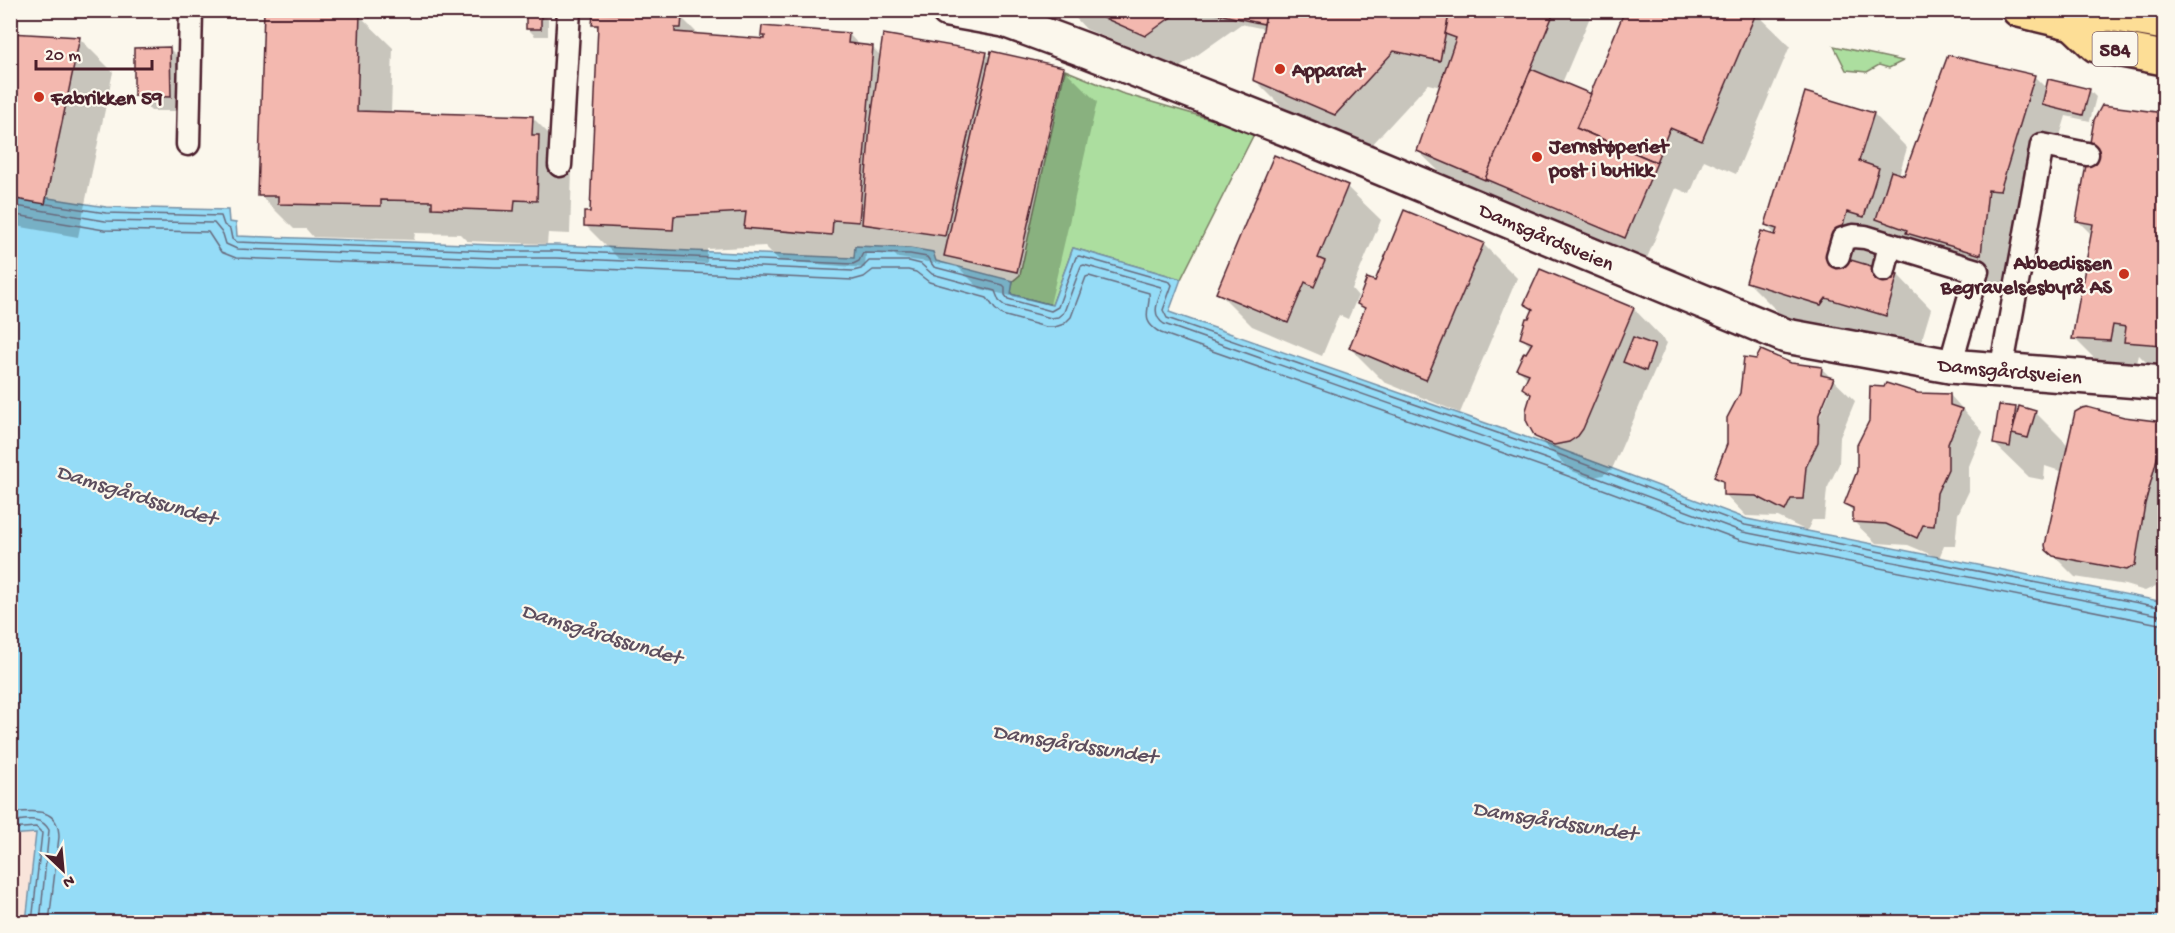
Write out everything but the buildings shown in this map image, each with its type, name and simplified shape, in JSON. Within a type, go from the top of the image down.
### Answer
[{"type":"main road","name":"584","points":[[2019,10],[2073,23],[2096,45],[2164,58]]},
{"type":"main road","name":"584","points":[[2073,23],[2105,13],[2164,22]]},
{"type":"street","name":"Damsgårdsveien","points":[[948,10],[1004,20],[1120,63],[1303,135],[1786,336],[1950,366],[2164,383]]},
{"type":"lane","points":[[188,144],[191,10]]},
{"type":"lane","points":[[560,165],[569,10]]},
{"type":"lane","points":[[2001,371],[2042,146],[2087,154]]},
{"type":"lane","points":[[1838,256],[1843,239],[1853,236],[1865,237],[1890,245],[1937,251],[1977,272],[1950,366]]},
{"type":"lane","points":[[1884,270],[1890,245]]},
{"type":"shaded area","points":[[36,833],[26,922],[11,922],[11,835]]},
{"type":"green space","points":[[1834,46],[1903,61],[1889,68],[1879,65],[1867,72],[1846,70]]},
{"type":"green space","points":[[1065,70],[1121,93],[1255,132],[1181,279],[1073,248],[1052,305],[1010,294],[1013,281],[1020,275]]},
{"type":"water","name":"Damsgårdssundet","points":[[10,192],[106,207],[228,210],[229,222],[236,223],[237,236],[556,245],[854,258],[855,246],[910,248],[933,252],[936,261],[1013,281],[1011,294],[1052,305],[1073,248],[1181,279],[1169,312],[1557,448],[1747,519],[2164,602],[2164,922],[26,922],[36,833],[10,835]]},
{"type":"place","name":"Apparat","points":[[1280,69]]},
{"type":"place","name":"Fabrikken 59","points":[[39,97]]},
{"type":"place","name":"Jernstøperiet post i butikk","points":[[1537,157]]},
{"type":"place","name":"Abbedissen Begravelsesbyrå AS","points":[[2124,274]]}]
